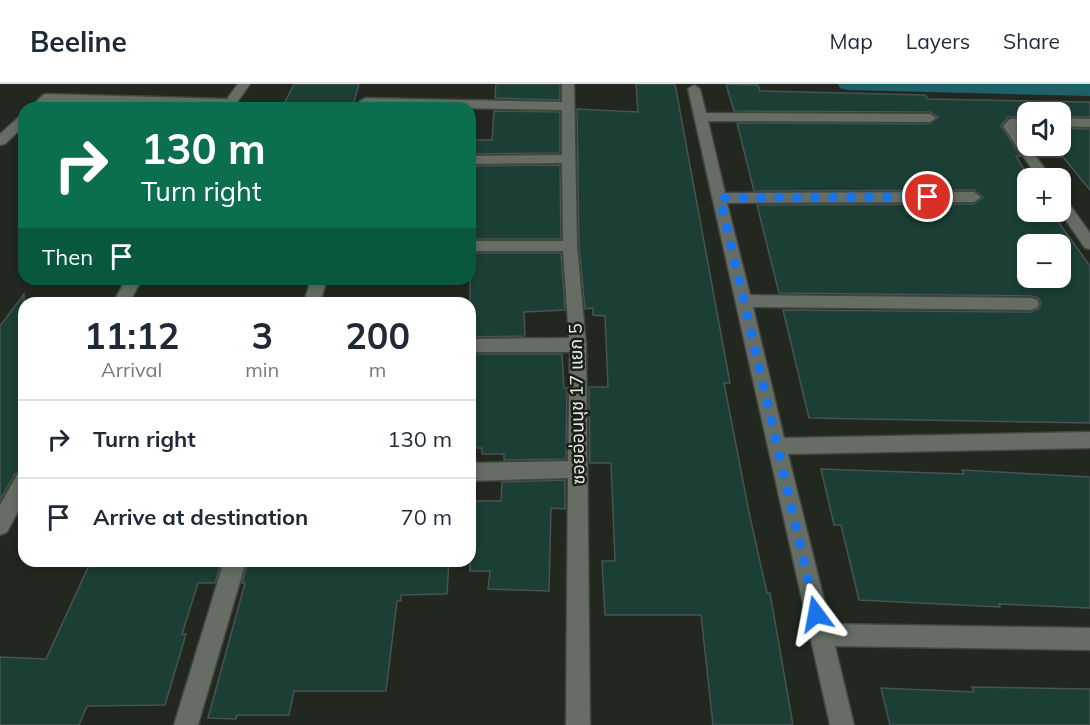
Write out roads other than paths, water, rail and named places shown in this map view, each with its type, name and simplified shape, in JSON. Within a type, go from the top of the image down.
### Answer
[{"type":"street","points":[[43,102],[60,84]]},
{"type":"street","points":[[232,102],[244,84]]},
{"type":"street","name":"ซอยอ่อนนุช 17 แยก 5","points":[[568,84],[567,159],[570,246],[578,345],[578,725]]},
{"type":"street","points":[[694,89],[842,725]]},
{"type":"street","points":[[47,98],[138,102]]},
{"type":"street","points":[[366,101],[406,102]]},
{"type":"street","points":[[476,104],[568,106]]},
{"type":"street","points":[[701,117],[930,118]]},
{"type":"street","points":[[1017,122],[1010,126],[1017,136]]},
{"type":"street","points":[[1071,122],[1090,123]]},
{"type":"street","points":[[0,141],[18,124]]},
{"type":"street","points":[[476,160],[567,159]]},
{"type":"street","points":[[720,198],[974,197]]},
{"type":"street","points":[[1071,217],[1090,244]]},
{"type":"street","points":[[476,246],[570,246]]},
{"type":"street","points":[[744,301],[1031,304]]},
{"type":"street","points":[[476,346],[578,345]]},
{"type":"street","points":[[777,446],[1090,440]]},
{"type":"street","points":[[476,472],[578,469]]},
{"type":"street","points":[[0,525],[18,492]]},
{"type":"street","points":[[186,725],[233,567]]},
{"type":"street","points":[[821,635],[1090,639]]},
{"type":"waterway","points":[[847,84],[1090,90]]}]
